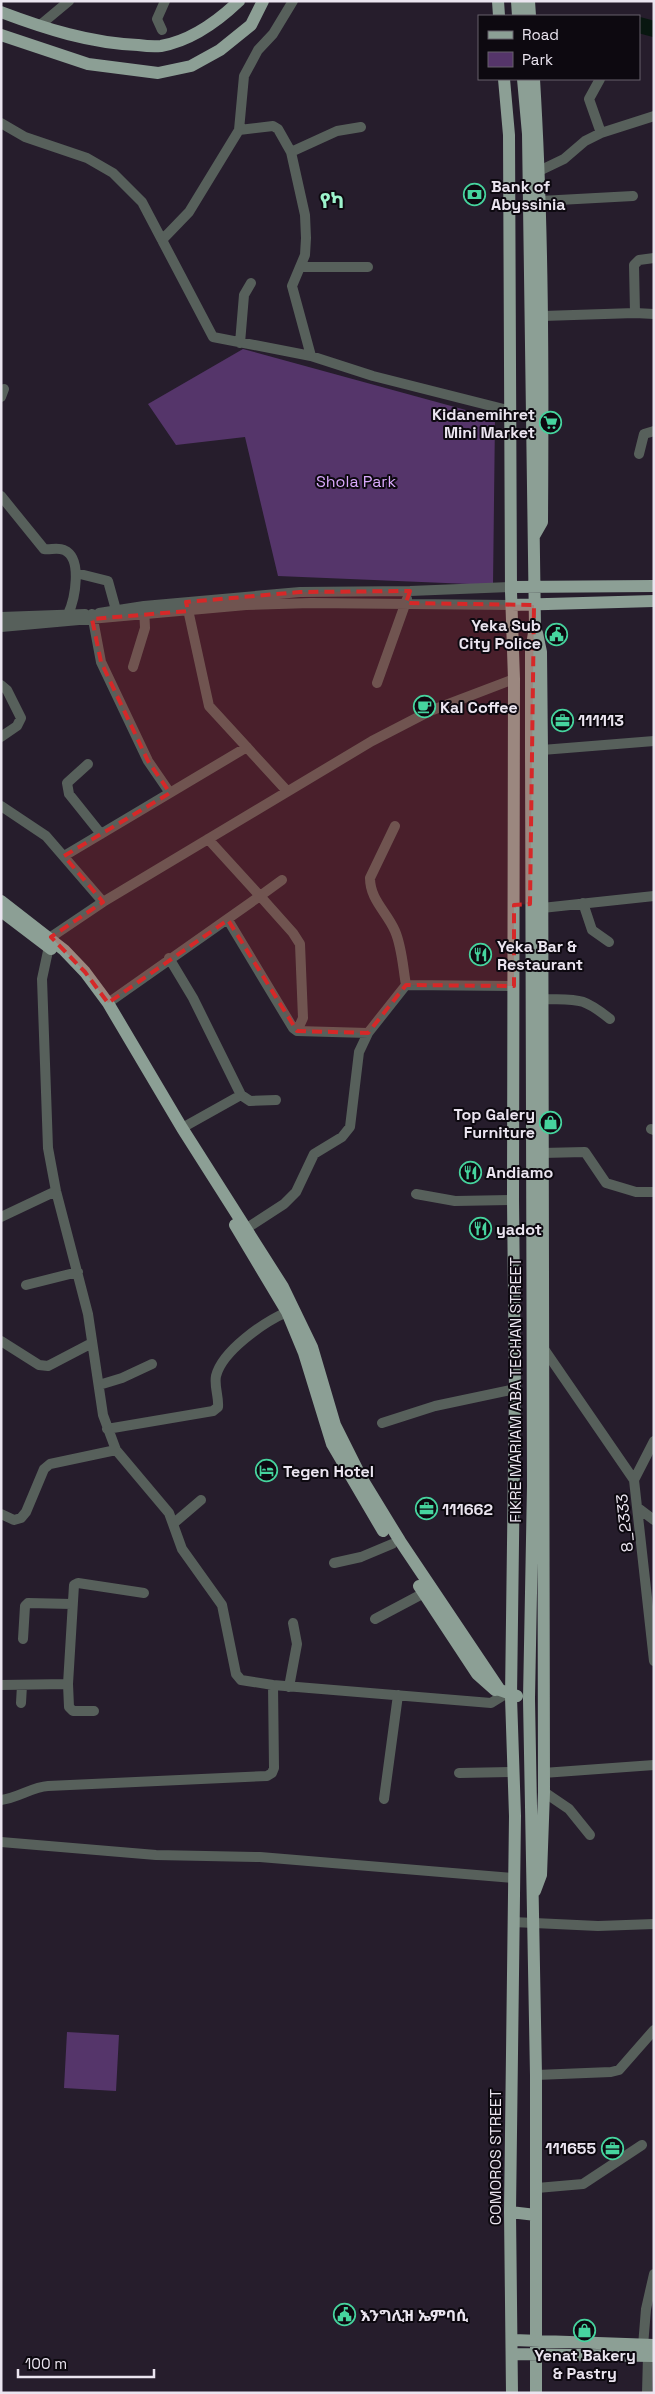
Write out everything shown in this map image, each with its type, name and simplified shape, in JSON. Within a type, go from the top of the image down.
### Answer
[{"type":"main road","points":[[1,12],[39,26],[109,44],[160,46],[185,39],[222,16],[239,1]]},
{"type":"main road","points":[[1,35],[88,64],[158,73],[190,66],[220,50],[251,25],[263,1]]},
{"type":"main road","points":[[498,1],[499,15]]},
{"type":"main road","points":[[517,1],[518,15]]},
{"type":"main road","points":[[529,1],[530,15]]},
{"type":"main road","name":"FIKRE MARIAM ABA TECHAN STREET","points":[[504,80],[508,135],[514,679],[513,1200],[515,1390],[509,1696],[513,1772],[513,1922]]},
{"type":"main road","name":"FIKRE MARIAM ABA TECHAN STREET","points":[[524,80],[528,134],[535,627],[531,651],[536,906],[529,1700],[535,1922]]},
{"type":"main road","points":[[533,538],[542,522],[543,316],[534,80]]},
{"type":"main road","points":[[508,135],[528,134]]},
{"type":"main road","points":[[512,587],[654,586]]},
{"type":"main road","points":[[512,605],[654,601]]},
{"type":"main road","points":[[533,1896],[542,1875],[544,1792],[543,1000],[536,906],[542,750],[541,652],[535,627]]},
{"type":"main road","points":[[1,901],[86,972],[108,1003],[182,1128],[206,1174],[247,1228],[283,1287],[312,1347],[342,1453],[392,1544],[477,1674],[490,1681],[509,1696],[529,1700]]},
{"type":"main road","points":[[514,905],[536,906]]},
{"type":"main road","points":[[1,912],[49,942],[87,987],[114,1026],[206,1174],[287,1312],[304,1353],[326,1429],[490,1681]]},
{"type":"main road","name":"COMOROS STREET","points":[[512,2393],[513,2340],[510,2212],[513,1922]]},
{"type":"main road","points":[[535,1922],[536,2393]]},
{"type":"main road","points":[[510,2212],[536,2215]]},
{"type":"main road","points":[[513,2340],[650,2350]]},
{"type":"main road","points":[[512,2354],[536,2356],[650,2350]]},
{"type":"street","points":[[39,26],[69,1]]},
{"type":"street","points":[[162,30],[157,19],[165,1]]},
{"type":"street","points":[[162,240],[189,212],[239,130],[244,76],[258,50],[273,34],[293,1]]},
{"type":"street","points":[[599,80],[589,99],[601,133]]},
{"type":"street","points":[[539,171],[564,159],[585,141],[601,133],[654,116]]},
{"type":"street","points":[[1,122],[25,137],[87,158],[113,173],[142,202],[213,337],[311,356],[373,376],[511,411]]},
{"type":"street","points":[[239,130],[273,126],[278,130],[291,152],[305,215],[305,255],[292,286],[311,356]]},
{"type":"street","points":[[291,152],[337,131],[361,127]]},
{"type":"street","points":[[540,201],[633,196]]},
{"type":"street","points":[[635,313],[634,265],[639,260],[654,258]]},
{"type":"street","points":[[301,267],[368,267]]},
{"type":"street","points":[[240,343],[244,295],[252,282]]},
{"type":"street","points":[[543,316],[654,314]]},
{"type":"street","points":[[639,454],[644,434],[654,431]]},
{"type":"street","points":[[3,503],[44,549],[62,549],[66,551],[73,561],[76,573],[73,604],[68,614]]},
{"type":"street","points":[[76,573],[108,581],[116,610]]},
{"type":"street","points":[[1,627],[300,592],[410,591],[512,587]]},
{"type":"street","points":[[377,683],[410,591]]},
{"type":"street","points":[[187,606],[406,603],[512,605]]},
{"type":"street","points":[[187,606],[210,706],[287,791]]},
{"type":"street","points":[[1,618],[68,614],[92,617],[116,610],[144,610]]},
{"type":"street","points":[[133,667],[145,628],[144,610]]},
{"type":"street","points":[[92,617],[101,662],[148,760],[170,793]]},
{"type":"street","points":[[509,1696],[491,1703],[398,1696],[274,1685],[241,1680],[236,1674],[224,1609],[182,1549],[169,1513],[116,1450],[103,1415],[88,1314],[56,1191],[48,1148],[42,979],[49,942],[103,902],[372,741],[430,711],[514,679]]},
{"type":"street","points":[[1,685],[8,690],[21,718],[18,726],[1,737]]},
{"type":"street","points":[[542,750],[654,741]]},
{"type":"street","points":[[64,856],[247,746]]},
{"type":"street","points":[[88,764],[67,783],[67,787],[69,794],[101,834]]},
{"type":"street","points":[[1,806],[46,836],[103,902]]},
{"type":"street","points":[[247,1228],[284,1204],[296,1192],[314,1154],[342,1137],[350,1127],[362,1040],[406,985],[396,932],[372,895],[370,887],[370,878],[395,826]]},
{"type":"street","points":[[208,839],[293,933],[300,944],[303,1018],[297,1031]]},
{"type":"street","points":[[108,1003],[169,958],[228,920],[282,880]]},
{"type":"street","points":[[536,906],[654,896]]},
{"type":"street","points":[[583,903],[592,930],[609,942]]},
{"type":"street","points":[[228,920],[293,1028],[297,1031],[368,1033]]},
{"type":"street","points":[[169,958],[193,998],[241,1095],[250,1101],[276,1100]]},
{"type":"street","points":[[406,985],[514,986]]},
{"type":"street","points":[[543,1000],[581,1000],[593,1006],[610,1019]]},
{"type":"street","points":[[182,1128],[241,1095]]},
{"type":"street","points":[[542,1153],[585,1152],[606,1184],[636,1192],[654,1192]]},
{"type":"street","points":[[1,1217],[56,1191]]},
{"type":"street","points":[[416,1194],[455,1201],[513,1200]]},
{"type":"street","points":[[26,1285],[78,1272]]},
{"type":"street","points":[[107,1429],[213,1411],[218,1407],[217,1374],[226,1358],[269,1320],[287,1312]]},
{"type":"street","points":[[1,1341],[39,1364],[48,1366],[92,1344]]},
{"type":"street","name":"8_2333","points":[[544,1349],[634,1480],[654,1662]]},
{"type":"street","points":[[99,1385],[122,1378],[152,1364]]},
{"type":"street","points":[[382,1423],[435,1406],[515,1390]]},
{"type":"street","points":[[634,1480],[654,1440]]},
{"type":"street","points":[[1,1514],[14,1520],[21,1518],[26,1512],[44,1470],[50,1464],[116,1450]]},
{"type":"street","points":[[174,1523],[201,1500]]},
{"type":"street","points":[[638,1508],[654,1520]]},
{"type":"street","points":[[334,1563],[361,1557],[392,1544]]},
{"type":"street","points":[[94,1711],[70,1710],[68,1684],[74,1586],[78,1583],[144,1593]]},
{"type":"street","points":[[375,1619],[424,1593]]},
{"type":"street","points":[[23,1639],[25,1606],[28,1603],[72,1604]]},
{"type":"street","points":[[289,1687],[297,1644],[293,1623]]},
{"type":"street","points":[[1,1685],[68,1684]]},
{"type":"street","points":[[21,1703],[22,1685]]},
{"type":"street","points":[[1,1800],[12,1799],[40,1787],[48,1786],[267,1776],[272,1773],[274,1768],[274,1685]]},
{"type":"street","points":[[384,1799],[398,1696]]},
{"type":"street","points":[[543,1772],[654,1765]]},
{"type":"street","points":[[459,1773],[513,1772]]},
{"type":"street","points":[[544,1792],[569,1809],[590,1835]]},
{"type":"street","points":[[1,1842],[156,1856],[260,1857],[514,1878]]},
{"type":"street","points":[[513,1922],[598,1926],[654,1924]]},
{"type":"street","points":[[536,2075],[611,2072],[619,2070],[654,2030]]},
{"type":"street","points":[[537,2188],[583,2184],[642,2145]]},
{"type":"street","points":[[647,2393],[650,2350],[646,2309],[654,2274]]},
{"type":"highlighted area","points":[[410,591],[406,603],[534,605],[530,904],[514,905],[514,986],[406,985],[368,1033],[297,1031],[228,920],[108,1003],[85,972],[51,937],[103,902],[64,856],[170,793],[148,761],[101,662],[92,619],[188,611],[186,602],[300,592]]},
{"type":"green space","name":"Shola Park","points":[[243,349],[495,418],[493,585],[278,576],[245,437],[176,445],[148,404]]},
{"type":"green space","points":[[67,2032],[119,2035],[116,2091],[64,2088]]},
{"type":"waterway","points":[[640,25],[654,29]]},
{"type":"place","name":"Bank of Abyssinia","points":[[475,195]]},
{"type":"place","name":"Kidanemihret Mini Market","points":[[551,423]]},
{"type":"place","name":"Yeka Sub City Police","points":[[557,634]]},
{"type":"place","name":"Kal Coffee","points":[[424,707]]},
{"type":"place","name":"111113","points":[[562,720]]},
{"type":"place","name":"Yeka Bar & Restaurant","points":[[481,955]]},
{"type":"place","name":"Top Galery Furniture","points":[[551,1123]]},
{"type":"place","name":"Andiamo","points":[[470,1172]]},
{"type":"place","name":"yadot","points":[[480,1229]]},
{"type":"place","name":"Tegen Hotel","points":[[267,1471]]},
{"type":"place","name":"111662","points":[[426,1509]]},
{"type":"place","name":"111655","points":[[612,2148]]},
{"type":"place","name":"እንግሊዝ ኤምባሲ","points":[[344,2315]]},
{"type":"place","name":"Yenat Bakery & Pastry","points":[[585,2331]]},
{"type":"district","name":"የካ","points":[[332,201]]}]
